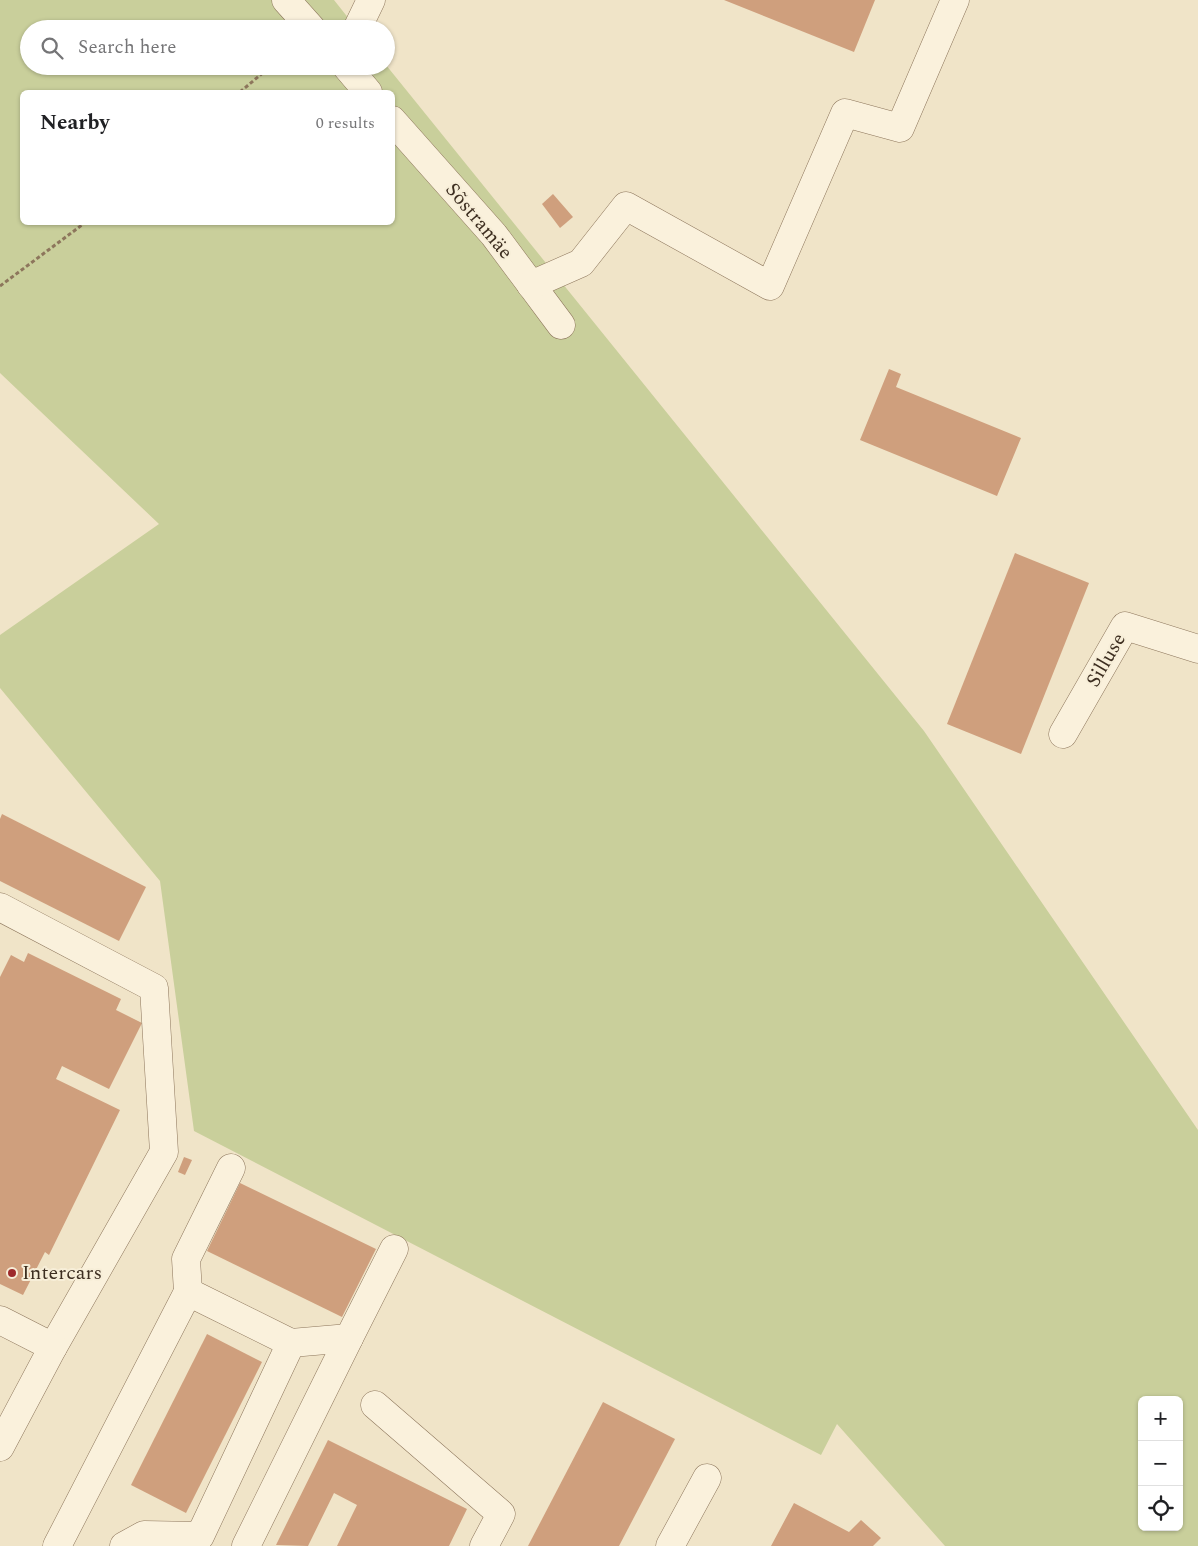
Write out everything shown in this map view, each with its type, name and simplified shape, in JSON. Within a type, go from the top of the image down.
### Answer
[{"type":"street","points":[[286,0],[304,20]]},
{"type":"street","points":[[361,20],[371,0]]},
{"type":"street","points":[[531,285],[581,263],[626,206],[770,286],[845,114],[900,128],[954,0]]},
{"type":"street","points":[[354,75],[366,90]]},
{"type":"street","name":"Sõstramäe","points":[[395,123],[494,235],[561,325]]},
{"type":"street","name":"Silluse","points":[[1063,734],[1125,626],[1198,649]]},
{"type":"street","points":[[0,907],[154,988],[164,1152],[53,1347],[8,1420],[0,1447]]},
{"type":"street","points":[[57,1546],[188,1292],[186,1259],[231,1168]]},
{"type":"street","points":[[246,1546],[394,1249]]},
{"type":"street","points":[[188,1292],[291,1343],[349,1338]]},
{"type":"street","points":[[0,1320],[53,1347]]},
{"type":"street","points":[[124,1546],[144,1535],[210,1541],[291,1343]]},
{"type":"street","points":[[375,1405],[501,1514],[484,1546]]},
{"type":"street","points":[[670,1546],[707,1478]]},
{"type":"path","points":[[242,90],[260,75]]},
{"type":"path","points":[[0,286],[82,225]]},
{"type":"green space","points":[[0,0],[334,0],[350,20],[20,20],[20,75],[394,75],[924,731],[1198,1130],[1198,1546],[945,1546],[837,1424],[821,1455],[194,1131],[160,881],[0,688],[0,635],[159,524],[0,373]]},
{"type":"building","points":[[724,0],[875,0],[854,52]]},
{"type":"building","points":[[553,194],[573,217],[560,228],[542,204]]},
{"type":"building","points":[[889,369],[901,374],[896,387],[1021,438],[997,496],[860,440]]},
{"type":"building","points":[[1015,553],[1089,583],[1021,754],[947,724]]},
{"type":"building","points":[[2,814],[146,887],[119,941],[0,881],[0,819]]},
{"type":"building","points":[[28,953],[121,999],[116,1010],[142,1023],[109,1089],[62,1066],[56,1079],[120,1110],[49,1255],[45,1252],[23,1295],[0,1284],[0,977],[11,955],[24,962]]},
{"type":"building","points":[[184,1157],[192,1160],[185,1175],[178,1172]]},
{"type":"building","points":[[240,1183],[376,1249],[342,1317],[207,1251]]},
{"type":"building","points":[[207,1334],[262,1362],[186,1513],[131,1485]]},
{"type":"building","points":[[603,1402],[675,1439],[619,1546],[528,1546]]},
{"type":"building","points":[[328,1440],[467,1509],[449,1546],[337,1546],[357,1505],[334,1493],[308,1546],[276,1545]]},
{"type":"building","points":[[794,1503],[849,1532],[861,1520],[881,1538],[873,1546],[771,1546]]},
{"type":"place","name":"Intercars","points":[[12,1273]]}]
